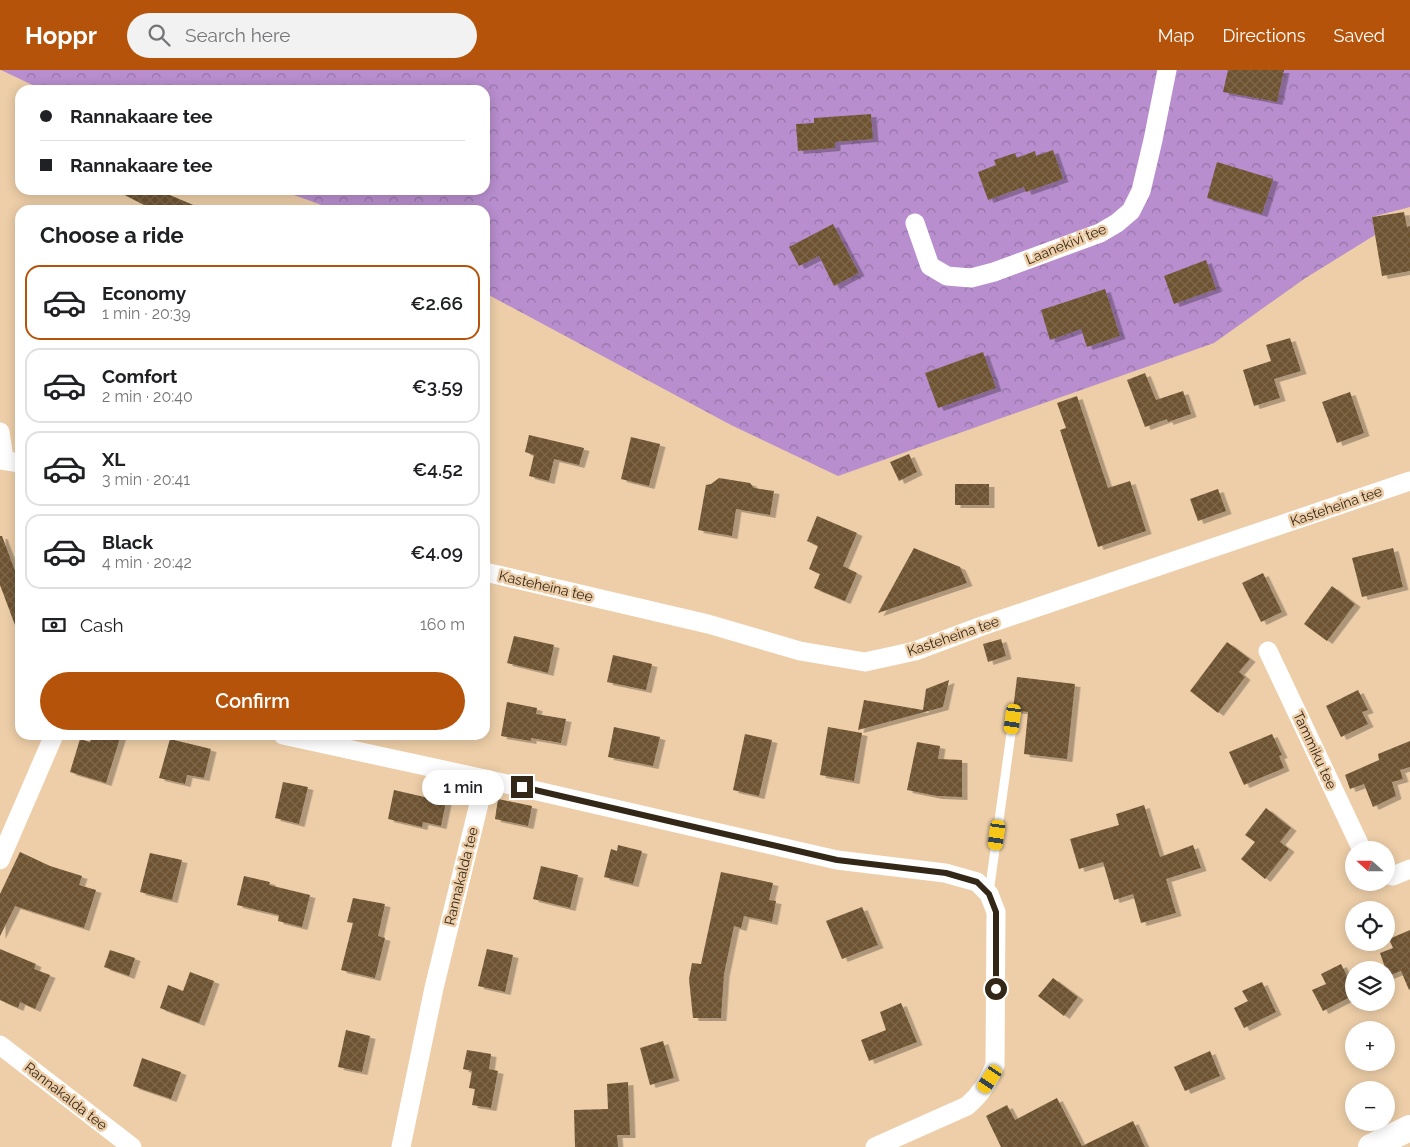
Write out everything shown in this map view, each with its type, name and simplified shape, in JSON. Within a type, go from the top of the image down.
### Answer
[{"type":"street","name":"Laanekivi tee","points":[[916,223],[930,266],[947,276],[972,278],[994,272],[1100,233],[1118,223],[1131,211],[1142,191],[1167,70]]},
{"type":"street","points":[[0,432],[8,461]]},
{"type":"street","name":"Kasteheina tee","points":[[490,573],[708,624],[800,651],[865,662],[915,650],[1410,481]]},
{"type":"street","name":"Tammiku tee","points":[[1268,651],[1358,841]]},
{"type":"street","points":[[0,860],[52,740]]},
{"type":"street","points":[[306,740],[837,860],[946,873],[977,882],[989,894],[996,912],[995,1065],[990,1079],[978,1096],[966,1106],[875,1147]]},
{"type":"street","name":"Rannakalda tee","points":[[401,1147],[434,988],[485,779]]},
{"type":"street","points":[[1395,875],[1410,869]]},
{"type":"street","name":"Rannakalda tee","points":[[0,1044],[132,1147]]},
{"type":"street","points":[[1371,1147],[1410,1128]]},
{"type":"lane","points":[[989,894],[1013,719]]},
{"type":"green space","points":[[1,70],[1410,70],[1410,207],[1372,217],[1375,235],[1304,279],[1214,343],[838,476],[731,425],[490,296],[490,205],[321,205],[294,195],[490,195],[490,85],[32,85]]},
{"type":"building","points":[[1228,70],[1284,70],[1277,102],[1223,92]]},
{"type":"building","points":[[871,114],[873,139],[835,142],[835,148],[798,151],[796,124],[814,123],[814,118]]},
{"type":"building","points":[[1053,150],[1063,179],[1026,192],[1024,187],[988,200],[978,172],[996,165],[994,160],[1015,153],[1017,158],[1035,151],[1036,156]]},
{"type":"building","points":[[1217,162],[1273,179],[1262,214],[1207,198]]},
{"type":"building","points":[[125,195],[170,195],[193,205],[144,205]]},
{"type":"building","points":[[1404,212],[1407,227],[1410,226],[1410,271],[1382,276],[1372,217]]},
{"type":"building","points":[[833,224],[859,273],[834,286],[819,256],[799,266],[789,247]]},
{"type":"building","points":[[1206,260],[1216,289],[1174,304],[1164,276]]},
{"type":"building","points":[[1105,289],[1120,336],[1087,347],[1081,329],[1050,340],[1041,310]]},
{"type":"building","points":[[1290,338],[1301,371],[1274,379],[1280,398],[1254,406],[1243,370],[1271,361],[1266,345]]},
{"type":"building","points":[[983,352],[996,388],[938,408],[925,373]]},
{"type":"building","points":[[1145,373],[1156,400],[1183,391],[1191,414],[1168,422],[1167,419],[1145,427],[1127,380]]},
{"type":"building","points":[[1350,392],[1364,433],[1337,443],[1322,402]]},
{"type":"building","points":[[1077,396],[1108,488],[1130,481],[1146,531],[1098,547],[1060,430],[1066,428],[1057,403]]},
{"type":"building","points":[[529,435],[584,448],[579,465],[554,459],[549,481],[529,476],[534,455],[525,452]]},
{"type":"building","points":[[631,437],[660,444],[649,486],[621,479]]},
{"type":"building","points":[[909,454],[917,472],[899,481],[890,462]]},
{"type":"building","points":[[719,478],[750,483],[754,488],[774,491],[770,515],[736,509],[732,536],[698,530],[706,485]]},
{"type":"building","points":[[955,484],[989,484],[989,505],[955,505]]},
{"type":"building","points":[[1218,489],[1226,511],[1198,521],[1190,499]]},
{"type":"building","points":[[817,516],[857,533],[843,566],[857,573],[845,601],[814,588],[820,574],[809,569],[818,546],[807,541]]},
{"type":"building","points":[[0,536],[2,536],[15,571],[15,625],[0,585]]},
{"type":"building","points":[[914,548],[960,567],[967,583],[878,613]]},
{"type":"building","points":[[1393,548],[1403,587],[1362,597],[1352,558]]},
{"type":"building","points":[[1263,573],[1282,612],[1261,622],[1242,583]]},
{"type":"building","points":[[1332,586],[1355,604],[1327,641],[1304,624]]},
{"type":"building","points":[[514,636],[554,645],[548,673],[507,663]]},
{"type":"building","points":[[1001,639],[1006,656],[988,662],[983,644]]},
{"type":"building","points":[[1227,642],[1250,659],[1239,672],[1245,677],[1218,713],[1190,691]]},
{"type":"building","points":[[613,655],[652,664],[646,690],[607,682]]},
{"type":"building","points":[[1017,677],[1075,684],[1067,759],[1024,754],[1028,712],[1013,710]]},
{"type":"building","points":[[949,680],[943,707],[858,730],[864,700],[923,710],[926,689]]},
{"type":"building","points":[[1358,690],[1368,710],[1362,712],[1368,724],[1341,737],[1326,706]]},
{"type":"building","points":[[507,702],[537,708],[536,714],[566,719],[561,743],[501,736]]},
{"type":"building","points":[[614,727],[660,737],[653,766],[608,757]]},
{"type":"building","points":[[828,727],[862,733],[854,781],[820,775]]},
{"type":"building","points":[[745,734],[772,740],[759,796],[733,790]]},
{"type":"building","points":[[1272,734],[1282,755],[1279,756],[1284,768],[1244,785],[1229,752]]},
{"type":"building","points":[[80,740],[90,742],[91,740],[119,740],[106,783],[70,772]]},
{"type":"building","points":[[170,740],[211,749],[204,778],[187,775],[185,784],[159,778]]},
{"type":"building","points":[[1410,741],[1410,767],[1400,770],[1403,779],[1392,782],[1396,796],[1373,807],[1364,784],[1350,789],[1345,775],[1379,760],[1378,754]]},
{"type":"building","points":[[917,742],[940,746],[938,759],[962,760],[962,797],[937,796],[907,790]]},
{"type":"building","points":[[283,782],[308,787],[299,824],[275,818]]},
{"type":"building","points":[[394,790],[446,802],[441,826],[423,822],[422,827],[388,819]]},
{"type":"building","points":[[498,799],[532,806],[528,826],[495,819]]},
{"type":"building","points":[[1144,805],[1160,857],[1193,845],[1201,868],[1166,879],[1176,913],[1141,923],[1133,894],[1114,900],[1103,862],[1079,869],[1070,839],[1119,825],[1116,814]]},
{"type":"building","points":[[1266,808],[1291,828],[1280,842],[1289,849],[1265,879],[1241,859],[1255,842],[1245,835]]},
{"type":"building","points":[[618,845],[642,851],[633,884],[604,877],[611,849],[617,851]]},
{"type":"building","points":[[20,852],[50,866],[82,876],[79,885],[96,890],[84,928],[15,906],[0,936],[0,894]]},
{"type":"building","points":[[150,853],[182,860],[172,900],[140,892]]},
{"type":"building","points":[[541,866],[578,875],[570,908],[533,899]]},
{"type":"building","points":[[721,872],[773,883],[769,900],[776,901],[772,922],[744,916],[741,928],[734,926],[724,974],[721,1018],[693,1018],[689,979],[692,963],[701,964]]},
{"type":"building","points":[[244,876],[270,882],[269,885],[310,895],[302,927],[278,921],[279,915],[237,905]]},
{"type":"building","points":[[353,898],[385,904],[378,936],[385,938],[375,978],[341,970],[353,923],[347,922]]},
{"type":"building","points":[[862,907],[878,945],[842,959],[826,921]]},
{"type":"building","points":[[1410,930],[1409,990],[1401,971],[1395,973],[1395,961],[1383,961],[1380,953],[1395,951],[1395,936]]},
{"type":"building","points":[[0,949],[36,964],[34,969],[50,975],[35,1009],[20,1002],[18,1008],[0,1000]]},
{"type":"building","points":[[487,949],[513,955],[505,992],[478,986]]},
{"type":"building","points":[[110,950],[135,958],[129,976],[104,967]]},
{"type":"building","points":[[1341,964],[1345,972],[1345,1000],[1323,1011],[1312,990],[1326,984],[1321,974]]},
{"type":"building","points":[[190,972],[214,981],[199,1023],[160,1008],[168,985],[183,991]]},
{"type":"building","points":[[1053,978],[1078,997],[1064,1016],[1038,996]]},
{"type":"building","points":[[1262,982],[1276,1012],[1244,1028],[1234,1008],[1248,1001],[1242,991]]},
{"type":"building","points":[[901,1003],[917,1042],[869,1061],[861,1040],[886,1030],[880,1012]]},
{"type":"building","points":[[346,1030],[370,1036],[362,1072],[338,1067]]},
{"type":"building","points":[[663,1041],[674,1078],[650,1085],[640,1048]]},
{"type":"building","points":[[467,1050],[491,1054],[489,1069],[498,1071],[491,1108],[472,1105],[475,1089],[469,1088],[472,1071],[463,1069]]},
{"type":"building","points":[[1210,1051],[1220,1076],[1185,1091],[1174,1067]]},
{"type":"building","points":[[142,1058],[181,1072],[171,1099],[133,1086]]},
{"type":"building","points":[[628,1082],[630,1135],[617,1135],[618,1147],[575,1147],[574,1110],[608,1109],[607,1084]]},
{"type":"building","points":[[1057,1098],[1082,1146],[1133,1121],[1145,1147],[1001,1147],[986,1116],[1007,1105],[1015,1120]]},
{"type":"route","points":[[522,787],[837,860],[946,873],[977,882],[989,894],[996,912],[996,989]]}]
